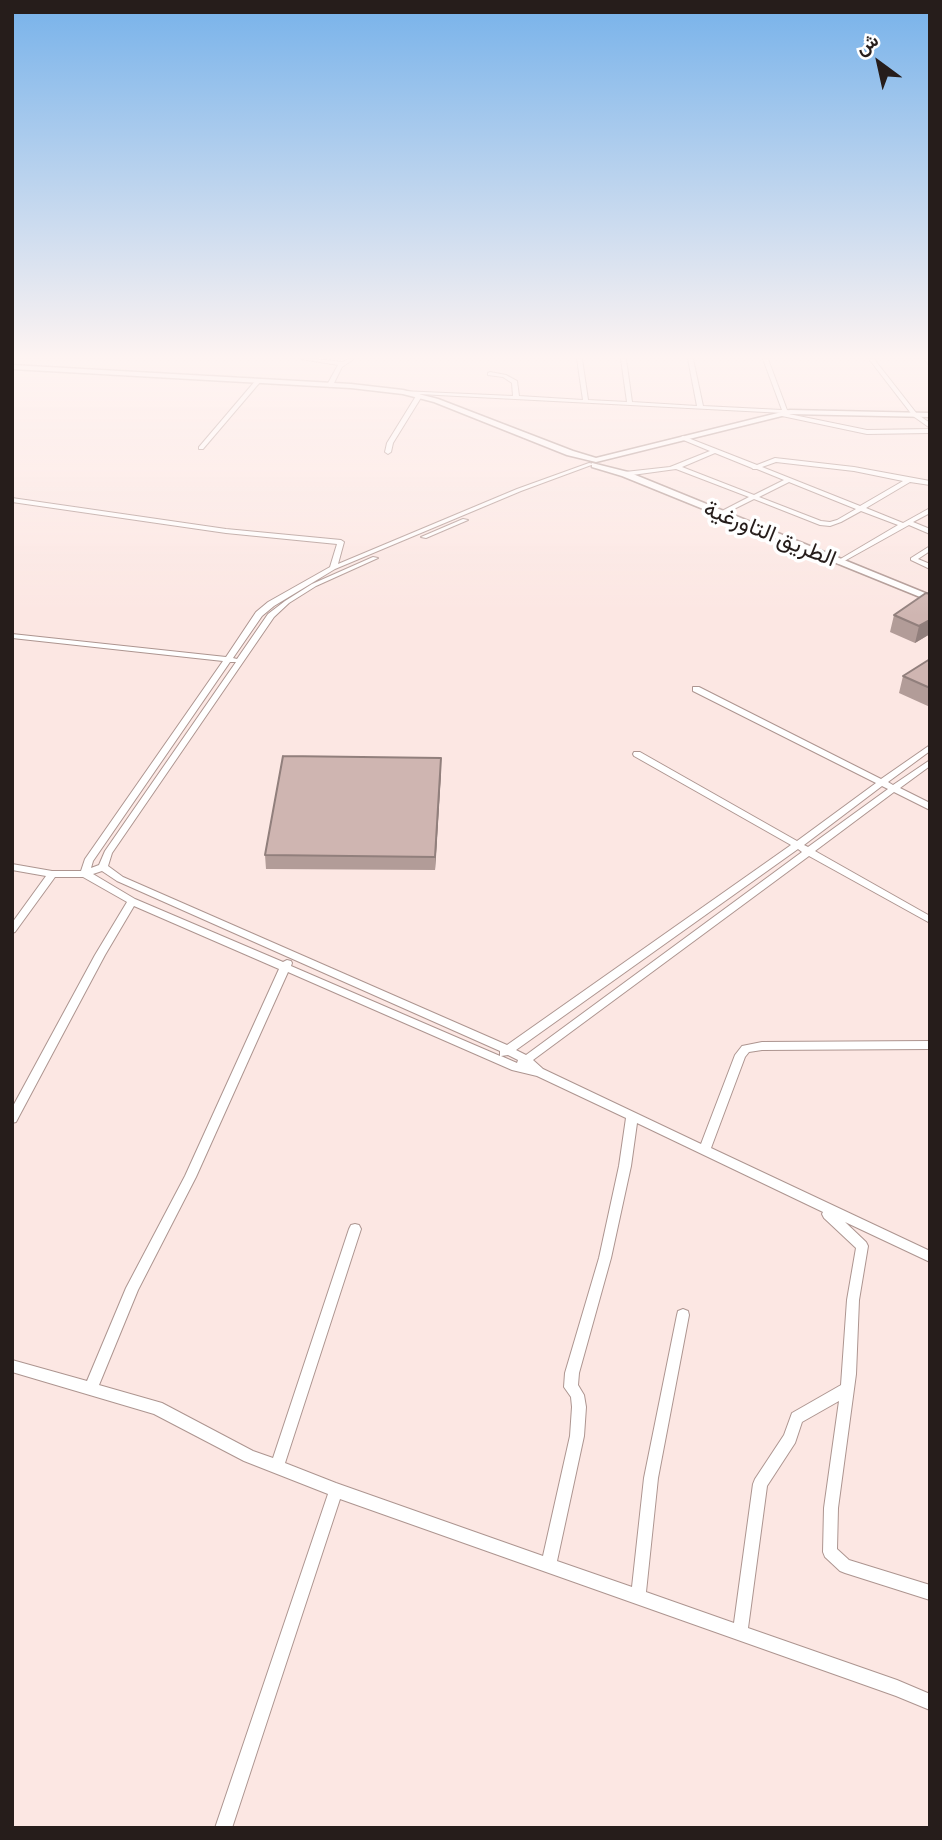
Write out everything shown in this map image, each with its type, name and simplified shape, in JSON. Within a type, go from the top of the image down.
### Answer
[{"type":"street","points":[[201,449],[204,445]]},
{"type":"street","points":[[388,452],[390,445]]},
{"type":"street","name":"الطريق التاورغية","points":[[549,445],[930,598]]},
{"type":"street","points":[[85,874],[88,861],[230,660],[259,614],[271,604],[333,568],[597,462],[658,445]]},
{"type":"street","points":[[699,445],[857,508],[930,531]]},
{"type":"street","points":[[625,474],[677,467],[714,451]]},
{"type":"street","points":[[755,468],[775,460],[853,469],[930,483]]},
{"type":"street","points":[[677,467],[820,523],[830,524],[909,480]]},
{"type":"street","points":[[720,514],[788,481]]},
{"type":"street","points":[[12,500],[226,531],[341,542],[333,568]]},
{"type":"street","points":[[839,562],[930,510]]},
{"type":"street","points":[[12,867],[52,874],[85,874],[103,867],[108,853],[271,615],[286,601],[314,585],[445,524]]},
{"type":"street","points":[[929,549],[914,559],[930,567]]},
{"type":"street","points":[[12,636],[242,660]]},
{"type":"street","points":[[696,689],[930,807]]},
{"type":"street","points":[[497,1059],[928,750]]},
{"type":"street","points":[[637,754],[930,920]]},
{"type":"street","points":[[160,758],[171,760]]},
{"type":"street","points":[[516,1068],[930,762]]},
{"type":"street","points":[[103,867],[120,879],[288,961],[516,1068],[539,1072],[930,1257]]},
{"type":"street","points":[[12,930],[52,874]]},
{"type":"street","points":[[85,874],[132,901],[507,1050],[525,1059],[539,1072]]},
{"type":"street","points":[[12,1119],[132,901]]},
{"type":"street","points":[[92,1388],[132,1288],[190,1177],[288,961]]},
{"type":"street","points":[[704,1151],[740,1055],[746,1049],[762,1046],[930,1045]]},
{"type":"street","points":[[549,1564],[577,1436],[579,1407],[577,1395],[571,1387],[572,1373],[605,1258],[625,1166],[632,1118]]},
{"type":"street","points":[[822,1208],[862,1245],[853,1300],[847,1389],[831,1508],[830,1552],[845,1566],[930,1592]]},
{"type":"street","points":[[277,1467],[355,1229]]},
{"type":"street","points":[[638,1596],[651,1478],[683,1315]]},
{"type":"street","points":[[12,1366],[157,1408],[249,1456],[336,1490],[930,1702]]},
{"type":"street","points":[[740,1632],[760,1484],[790,1438],[797,1418],[847,1389]]},
{"type":"street","points":[[223,1828],[336,1490]]},
{"type":"building","points":[[926,593],[930,594],[930,620],[919,626],[894,615]]},
{"type":"building","points":[[930,659],[930,688],[903,676]]},
{"type":"building","points":[[283,756],[441,758],[435,857],[265,855]]}]
